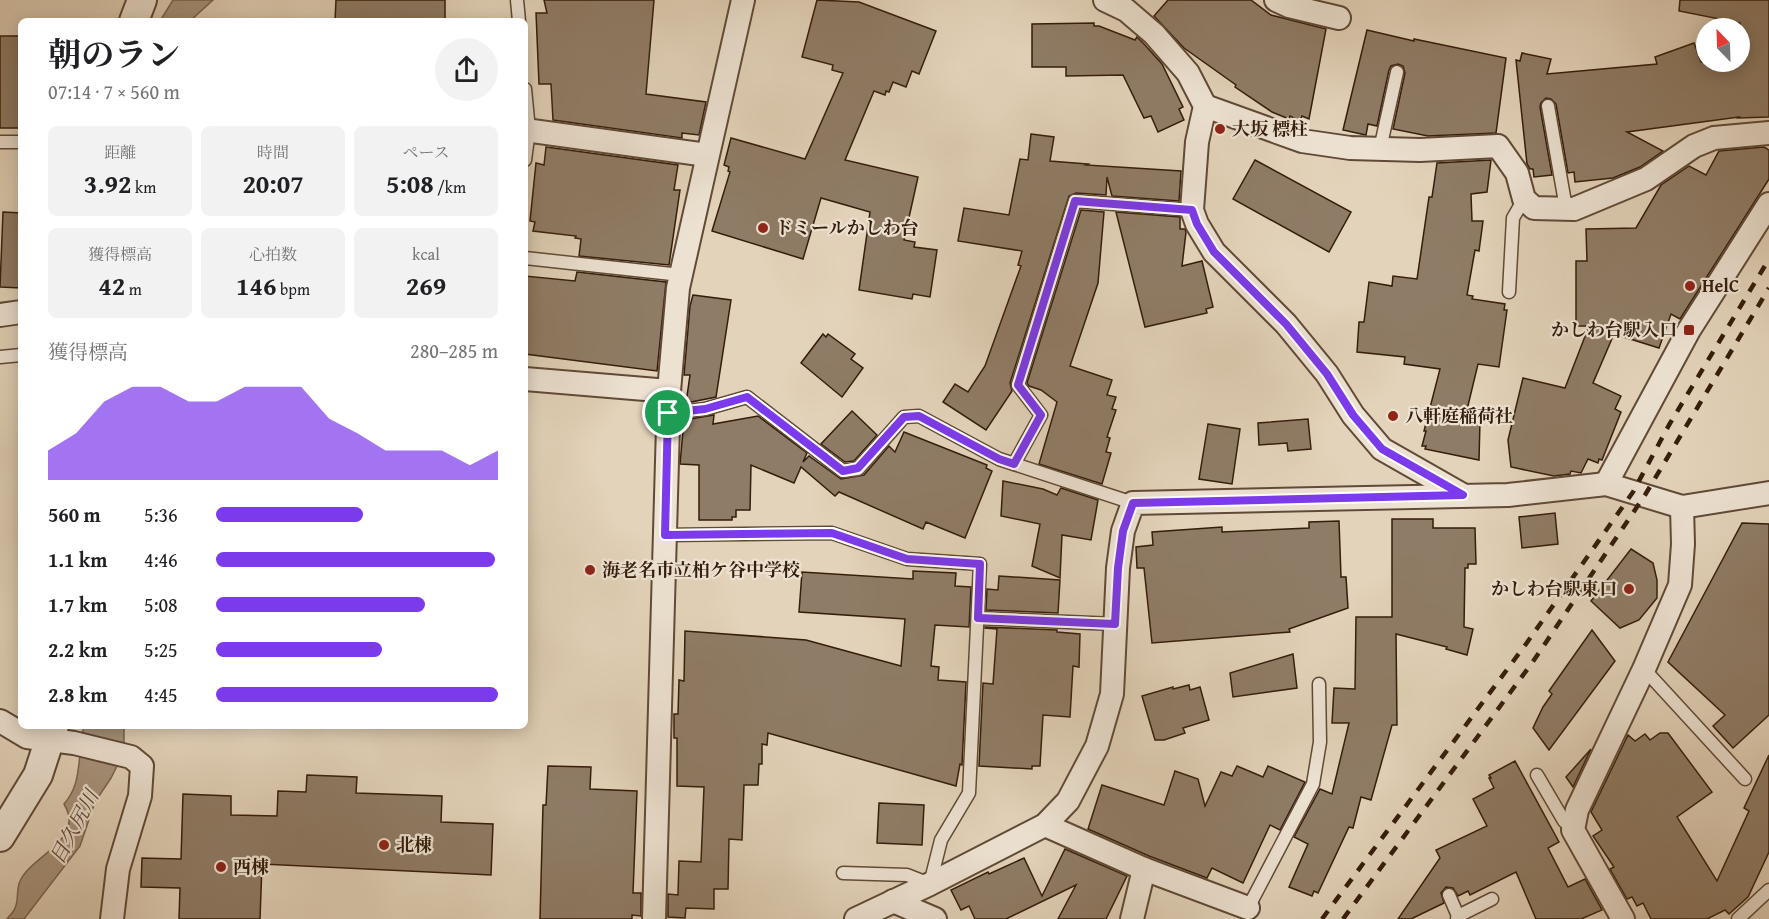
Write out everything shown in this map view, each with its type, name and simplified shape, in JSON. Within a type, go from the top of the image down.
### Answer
[{"type":"street","points":[[135,18],[142,0]]},
{"type":"street","points":[[654,919],[669,402],[681,275],[743,0]]},
{"type":"street","points":[[1105,0],[1126,10],[1154,34],[1188,74],[1205,106],[1197,142],[1192,210],[1197,224],[1214,252],[1286,324],[1327,374],[1353,415],[1382,449],[1463,495]]},
{"type":"street","points":[[1276,0],[1289,6],[1339,18]]},
{"type":"street","points":[[1205,106],[1302,141],[1350,148],[1420,150],[1498,146],[1517,173],[1524,200],[1534,208],[1574,209],[1646,179],[1694,146],[1714,138],[1769,133]]},
{"type":"street","points":[[528,130],[707,156]]},
{"type":"street","points":[[1606,484],[1689,330],[1769,204]]},
{"type":"street","points":[[0,315],[18,312]]},
{"type":"street","points":[[528,379],[669,402]]},
{"type":"street","points":[[856,919],[1045,825],[1068,801],[1097,746],[1112,694],[1118,568],[1123,531],[1133,503],[1508,495],[1606,484],[1682,507],[1769,493]]},
{"type":"street","points":[[1623,919],[1573,830],[1577,810],[1644,669],[1680,585],[1683,544],[1682,507]]},
{"type":"street","points":[[0,721],[27,737],[60,737],[130,757],[142,766],[140,796],[118,869],[112,919]]},
{"type":"street","points":[[0,837],[60,737]]},
{"type":"street","points":[[1045,825],[1144,868],[1248,908]]},
{"type":"street","points":[[1132,919],[1144,868]]},
{"type":"street","points":[[893,901],[935,919]]},
{"type":"lane","points":[[517,0],[519,18]]},
{"type":"lane","points":[[1380,149],[1397,72]]},
{"type":"lane","points":[[1548,106],[1566,208]]},
{"type":"lane","points":[[0,142],[18,142]]},
{"type":"lane","points":[[1509,292],[1513,218],[1524,200]]},
{"type":"lane","points":[[1014,464],[1041,415],[1018,385],[1075,201],[1192,210]]},
{"type":"lane","points":[[528,258],[681,275]]},
{"type":"lane","points":[[0,357],[18,355]]},
{"type":"lane","points":[[669,402],[705,409],[747,397],[843,471],[858,468],[904,417],[919,416],[999,459],[1133,503]]},
{"type":"lane","points":[[665,535],[832,533],[907,559],[980,564],[969,793],[941,840],[930,884],[907,875],[843,873]]},
{"type":"lane","points":[[978,618],[1115,624]]},
{"type":"lane","points":[[1644,669],[1744,779]]},
{"type":"lane","points":[[1248,908],[1313,784],[1320,742],[1319,684]]},
{"type":"lane","points":[[1537,775],[1564,821],[1573,830]]},
{"type":"lane","points":[[1738,919],[1769,890]]},
{"type":"lane","points":[[1449,895],[1457,918],[1492,899]]},
{"type":"water","points":[[173,0],[213,0],[193,18],[162,18]]},
{"type":"water","points":[[84,729],[124,729],[124,748],[80,737]]},
{"type":"water","name":"目久尻川","points":[[80,754],[118,764],[95,802],[80,846],[24,919],[7,919],[14,911],[18,887],[26,872],[55,846],[68,828],[69,817],[64,804],[74,787]]},
{"type":"building","points":[[336,0],[445,0],[445,18],[335,18]]},
{"type":"building","points":[[544,0],[654,0],[646,94],[706,102],[699,135],[682,133],[682,138],[553,120],[551,84],[539,84],[536,13],[547,13]]},
{"type":"building","points":[[817,0],[859,2],[936,31],[919,74],[912,71],[906,87],[893,82],[889,92],[886,91],[885,95],[874,91],[845,160],[918,177],[904,240],[915,242],[914,247],[937,250],[930,297],[913,294],[912,299],[859,290],[870,212],[821,198],[803,259],[712,231],[730,172],[729,167],[724,165],[731,138],[805,159],[843,73],[832,70],[833,65],[802,57]]},
{"type":"building","points":[[1168,0],[1251,0],[1271,15],[1326,29],[1309,119],[1302,116],[1300,121],[1290,116],[1289,119],[1272,112],[1184,48],[1154,16]]},
{"type":"building","points":[[1680,0],[1769,0],[1769,117],[1739,117],[1627,132],[1663,151],[1640,167],[1613,178],[1575,182],[1574,172],[1568,173],[1556,104],[1546,98],[1540,107],[1552,175],[1534,177],[1533,169],[1530,169],[1527,164],[1516,60],[1520,61],[1522,53],[1551,59],[1547,74],[1657,64],[1655,57],[1694,43],[1696,72],[1750,72],[1750,18],[1715,18],[1679,11]]},
{"type":"building","points":[[1094,23],[1094,26],[1135,40],[1137,37],[1144,44],[1162,64],[1183,107],[1179,109],[1184,120],[1158,132],[1151,116],[1144,118],[1123,75],[1066,76],[1066,67],[1032,67],[1032,24]]},
{"type":"building","points":[[1367,30],[1506,58],[1496,133],[1428,136],[1393,129],[1405,73],[1403,66],[1398,64],[1391,66],[1389,70],[1377,126],[1368,124],[1366,135],[1343,130]]},
{"type":"building","points":[[0,36],[18,36],[18,128],[0,128]]},
{"type":"building","points":[[1031,134],[1054,137],[1050,161],[1181,171],[1179,201],[1112,196],[1107,177],[1106,195],[1076,193],[1069,196],[1010,383],[1012,391],[986,430],[943,402],[955,384],[968,392],[985,366],[1021,266],[1018,265],[1022,251],[958,241],[964,208],[1009,215],[1020,159],[1028,160]]},
{"type":"building","points":[[546,147],[678,165],[674,190],[680,190],[669,265],[579,256],[581,239],[575,238],[576,236],[533,231],[535,222],[530,221],[536,163],[544,165]]},
{"type":"building","points":[[1764,147],[1769,150],[1769,179],[1680,319],[1671,314],[1659,348],[1614,334],[1593,383],[1621,396],[1615,409],[1621,412],[1602,460],[1599,459],[1598,463],[1588,459],[1581,473],[1571,471],[1570,474],[1554,476],[1511,467],[1508,440],[1523,378],[1565,388],[1589,326],[1576,326],[1576,261],[1587,261],[1586,229],[1636,228],[1661,185],[1689,166],[1706,175],[1719,151]]},
{"type":"building","points":[[1255,160],[1351,212],[1329,252],[1233,199]]},
{"type":"building","points":[[1491,160],[1487,192],[1471,194],[1472,221],[1483,221],[1479,251],[1475,250],[1467,295],[1473,296],[1472,299],[1505,304],[1504,310],[1507,310],[1499,367],[1478,364],[1465,418],[1480,421],[1479,460],[1425,449],[1426,446],[1422,446],[1440,369],[1404,364],[1405,357],[1357,352],[1359,322],[1364,322],[1369,282],[1392,286],[1393,276],[1417,279],[1429,197],[1432,197],[1437,163]]},
{"type":"building","points":[[1081,210],[1104,212],[1098,283],[1070,366],[1112,380],[1107,395],[1116,397],[1112,409],[1116,410],[1107,437],[1110,438],[1106,452],[1111,453],[1102,484],[1039,464],[1057,402],[1027,383]]},
{"type":"building","points":[[3,212],[18,213],[18,288],[0,287]]},
{"type":"building","points":[[1116,212],[1180,217],[1180,229],[1185,229],[1186,232],[1182,266],[1202,261],[1213,307],[1206,309],[1207,313],[1145,327]]},
{"type":"building","points":[[577,272],[666,282],[657,371],[528,354],[528,276],[575,281]]},
{"type":"building","points":[[693,295],[731,300],[716,397],[686,403],[690,375],[684,375]]},
{"type":"building","points":[[823,334],[826,337],[828,334],[855,354],[851,359],[863,368],[842,397],[801,363]]},
{"type":"building","points":[[852,411],[877,435],[854,461],[845,462],[821,444]]},
{"type":"building","points":[[714,415],[713,424],[758,416],[807,453],[803,462],[809,456],[841,479],[864,475],[889,446],[895,452],[904,432],[987,465],[986,468],[992,471],[965,538],[926,522],[923,529],[839,492],[835,496],[801,467],[794,483],[751,465],[750,510],[736,510],[736,517],[732,517],[732,520],[699,520],[699,465],[680,464],[684,420]]},
{"type":"building","points":[[1308,419],[1311,449],[1288,451],[1287,443],[1259,445],[1258,423]]},
{"type":"building","points":[[1208,424],[1240,429],[1232,484],[1199,479]]},
{"type":"building","points":[[1003,481],[1043,489],[1057,495],[1061,488],[1098,500],[1091,540],[1062,535],[1060,578],[1032,566],[1040,524],[1001,516]]},
{"type":"building","points":[[1555,513],[1558,544],[1522,548],[1519,517]]},
{"type":"building","points":[[1392,519],[1433,519],[1433,528],[1475,528],[1476,564],[1468,564],[1468,568],[1465,568],[1464,627],[1473,629],[1467,655],[1446,649],[1447,647],[1396,634],[1397,725],[1392,725],[1371,800],[1361,797],[1353,828],[1349,827],[1318,893],[1314,891],[1312,896],[1289,887],[1308,844],[1294,837],[1320,789],[1332,794],[1349,723],[1332,723],[1334,688],[1355,689],[1356,617],[1392,617]]},
{"type":"building","points":[[1339,521],[1341,577],[1346,577],[1348,608],[1289,629],[1290,632],[1152,643],[1144,568],[1137,568],[1136,547],[1153,545],[1152,532],[1222,527],[1222,532],[1309,528],[1309,522]]},
{"type":"building","points":[[1742,523],[1769,524],[1769,715],[1733,748],[1713,726],[1725,715],[1668,662]]},
{"type":"building","name":"かしわ台駅東口","points":[[1631,549],[1653,563],[1657,580],[1657,598],[1639,620],[1620,628],[1591,601]]},
{"type":"building","points":[[913,571],[956,573],[955,586],[971,587],[969,627],[935,625],[931,666],[939,667],[938,680],[966,682],[962,765],[960,764],[956,786],[768,733],[767,745],[762,744],[762,764],[759,764],[758,785],[744,785],[742,840],[729,839],[728,889],[714,889],[714,909],[686,908],[685,918],[668,917],[668,894],[678,895],[679,861],[701,862],[704,787],[677,786],[677,738],[674,738],[674,714],[678,714],[679,680],[684,681],[685,631],[806,640],[901,666],[905,619],[799,612],[802,572],[913,579]]},
{"type":"building","points":[[999,576],[1060,580],[1058,613],[986,610],[987,589],[998,590]]},
{"type":"building","points":[[985,627],[1057,630],[1057,632],[1080,634],[1079,667],[1073,666],[1070,717],[1043,715],[1040,766],[1032,766],[1032,769],[979,766],[983,683],[993,684],[997,629]]},
{"type":"building","points":[[1592,630],[1615,661],[1549,750],[1533,728],[1552,694],[1549,691]]},
{"type":"building","points":[[1293,654],[1297,688],[1233,697],[1230,673]]},
{"type":"building","points":[[1189,685],[1190,690],[1200,687],[1209,720],[1183,728],[1185,733],[1164,740],[1155,740],[1142,696]]},
{"type":"building","points":[[1660,733],[1668,733],[1712,792],[1677,817],[1717,881],[1749,811],[1744,808],[1769,755],[1769,852],[1748,897],[1729,914],[1725,910],[1707,919],[1651,919],[1643,903],[1637,906],[1632,897],[1627,899],[1610,869],[1614,867],[1593,836],[1602,830],[1591,812],[1628,735],[1635,741],[1645,734],[1650,740]]},
{"type":"building","points":[[1591,749],[1573,787],[1566,777]]},
{"type":"building","points":[[1515,761],[1559,842],[1548,848],[1568,887],[1585,879],[1602,910],[1581,919],[1536,919],[1516,872],[1470,895],[1468,891],[1458,896],[1453,888],[1446,887],[1441,893],[1444,903],[1411,919],[1398,919],[1440,858],[1436,850],[1487,826],[1473,799],[1494,788],[1489,775]]},
{"type":"building","points":[[548,766],[591,767],[590,789],[637,791],[633,893],[641,893],[641,916],[632,915],[632,919],[540,919],[543,805],[546,805]]},
{"type":"building","points":[[1237,766],[1263,777],[1268,766],[1305,782],[1280,830],[1270,825],[1243,883],[1212,868],[1207,878],[1088,829],[1102,785],[1164,805],[1175,771],[1198,779],[1205,806],[1221,772],[1232,776]]},
{"type":"building","points":[[307,775],[357,777],[356,793],[442,796],[441,822],[493,824],[491,875],[262,864],[260,919],[179,919],[180,888],[141,887],[142,858],[181,859],[183,794],[231,796],[231,815],[277,816],[278,791],[306,792]]},
{"type":"building","points":[[879,803],[924,805],[922,845],[877,843]]},
{"type":"building","points":[[1065,849],[1127,876],[1106,919],[1058,919],[1076,885],[1006,919],[975,919],[969,906],[961,910],[951,890],[1024,858],[1042,896]]},
{"type":"railway","points":[[1322,919],[1526,644],[1633,492],[1669,425],[1769,259]]},
{"type":"railway","points":[[1343,919],[1532,663],[1645,495],[1769,288]]},
{"type":"place","name":"大坂 標柱","points":[[1220,129]]},
{"type":"place","name":"ドミールかしわ台","points":[[763,228]]},
{"type":"place","name":"HelC","points":[[1690,286]]},
{"type":"place","name":"かしわ台駅入口","points":[[1689,330]]},
{"type":"place","name":"八軒庭稲荷社","points":[[1393,416]]},
{"type":"place","name":"海老名市立柏ケ谷中学校","points":[[590,570]]},
{"type":"place","name":"かしわ台駅東口","points":[[1629,589]]},
{"type":"place","name":"北棟","points":[[384,845]]},
{"type":"place","name":"西棟","points":[[221,867]]},
{"type":"route","points":[[1075,201],[1192,210],[1197,224],[1214,252],[1286,324],[1327,374],[1353,415],[1382,449],[1463,495],[1133,503],[1123,531],[1118,568],[1115,624],[978,618],[980,564],[907,559],[832,533],[665,535],[668,413],[705,409],[747,397],[776,417],[843,471],[858,468],[904,417],[919,416],[999,459],[1014,464],[1041,415],[1018,385],[1075,201]]}]
